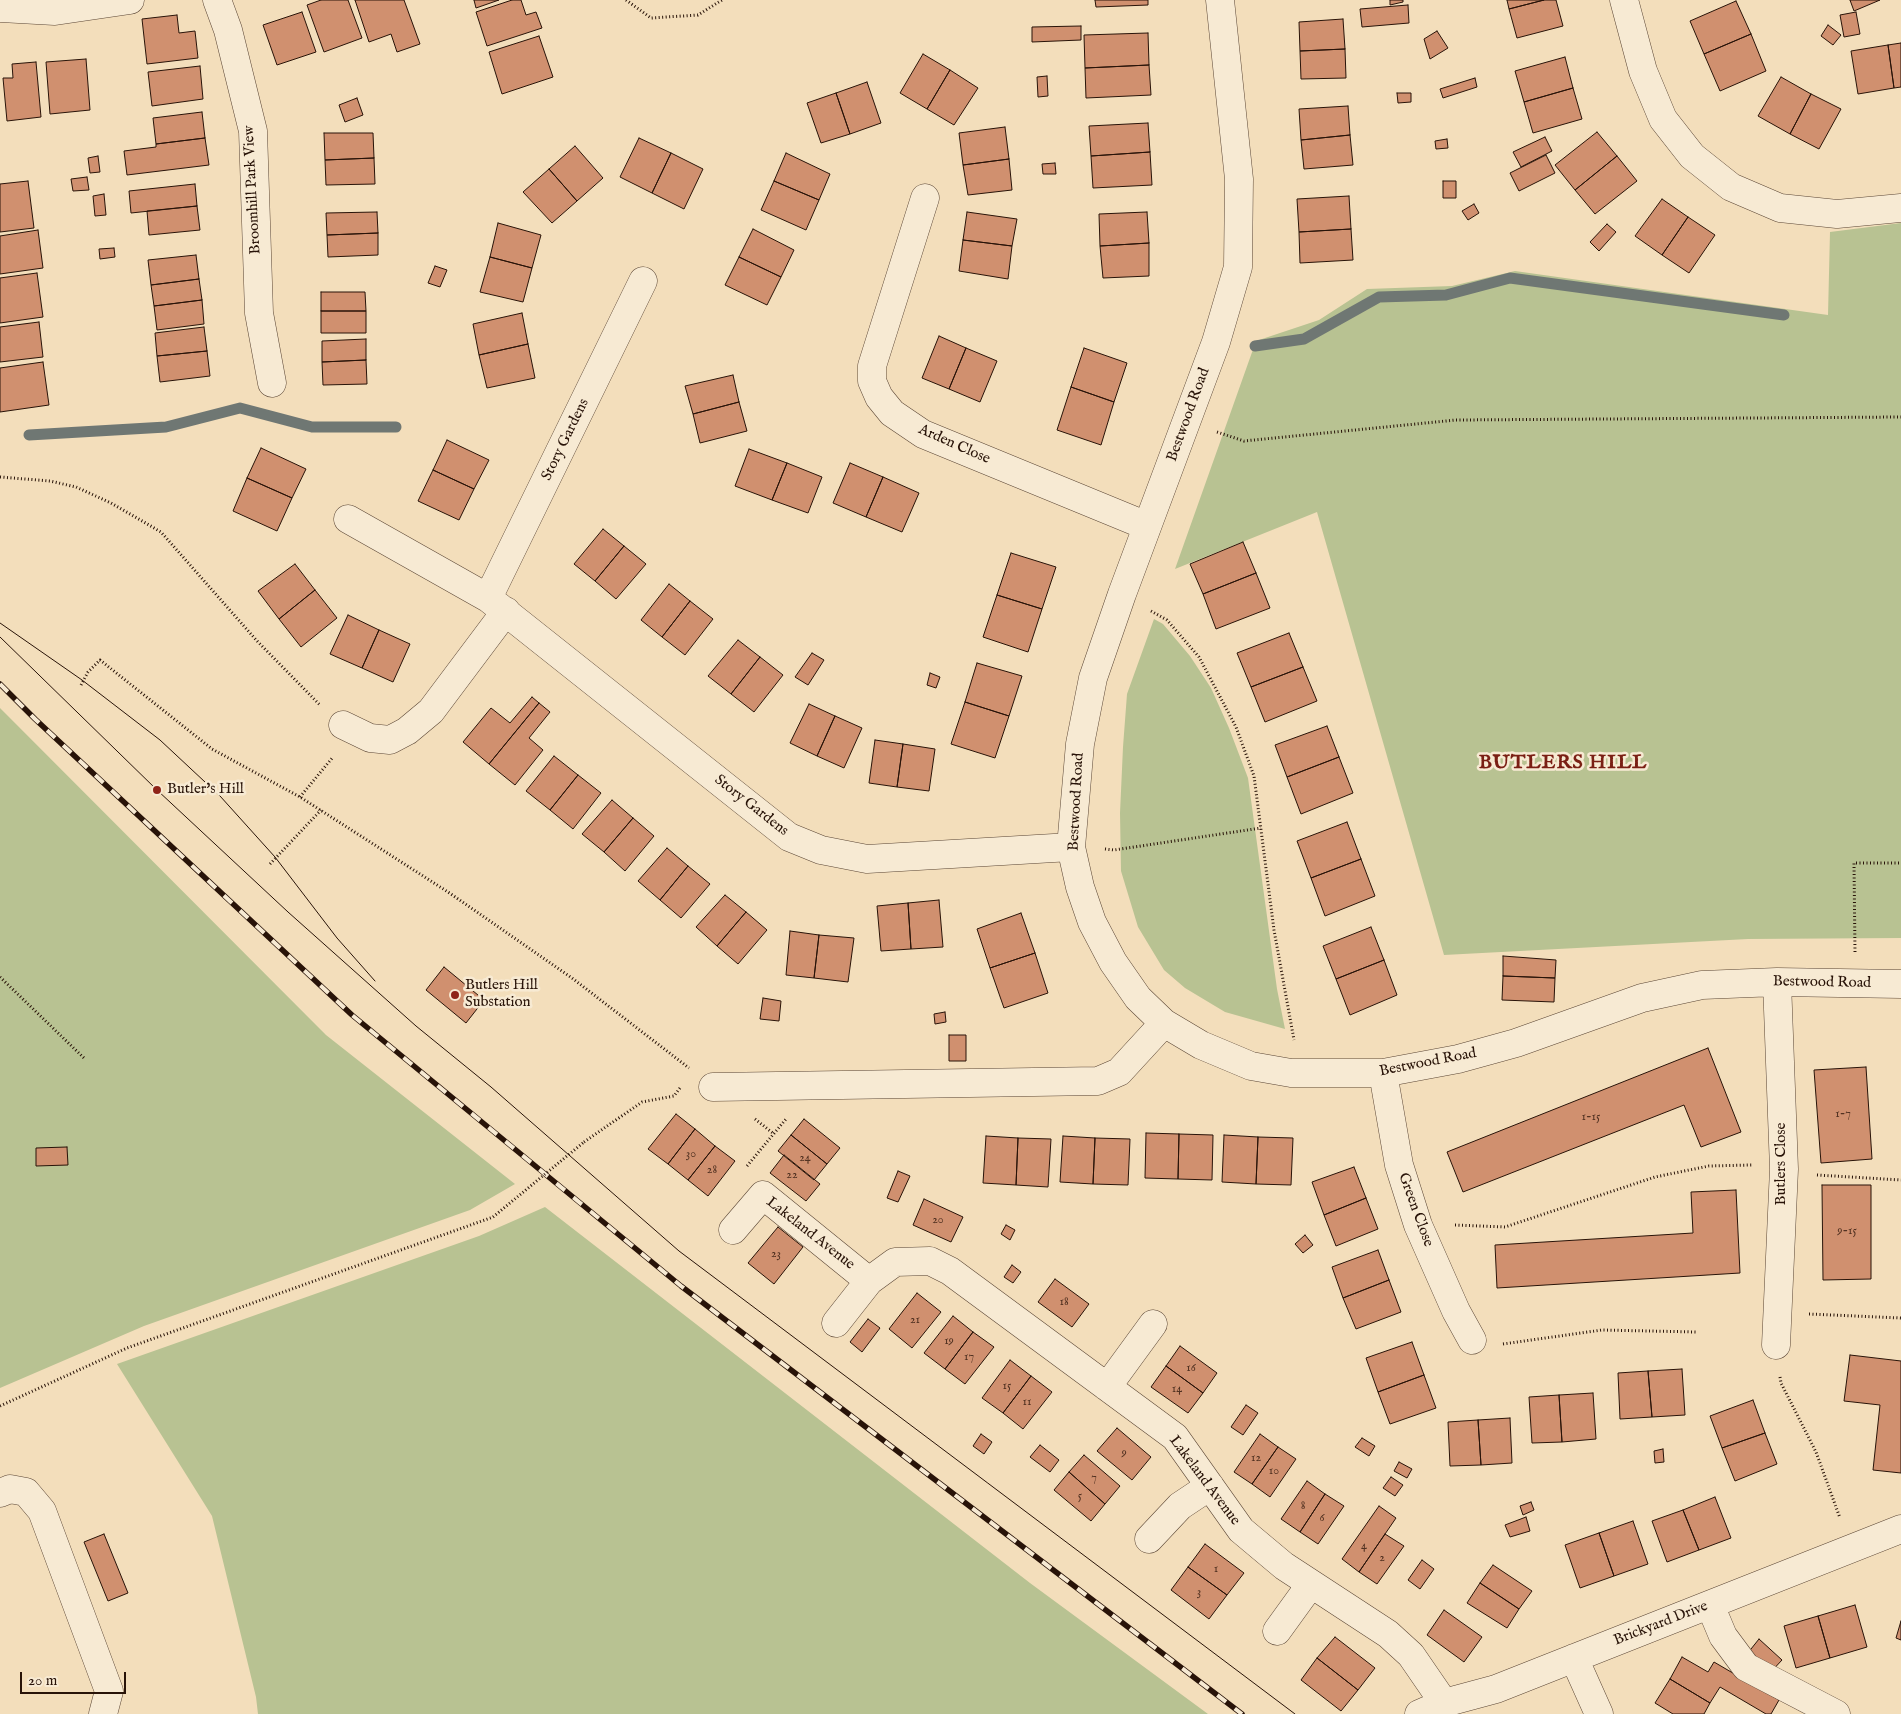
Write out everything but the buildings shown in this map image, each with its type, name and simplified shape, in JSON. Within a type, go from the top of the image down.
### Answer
[{"type":"street","points":[[0,8],[55,11],[130,0]]},
{"type":"street","name":"Broomhill Park View","points":[[217,0],[228,30],[253,131],[259,313],[272,384]]},
{"type":"street","name":"Bestwood Road","points":[[1220,0],[1239,179],[1238,267],[1216,342],[1147,526],[1093,678],[1080,744],[1071,847],[1080,887],[1092,922],[1113,962],[1138,998],[1164,1023],[1201,1045],[1251,1066],[1291,1073],[1383,1073],[1458,1059],[1516,1044],[1642,998],[1702,985],[1777,982],[1901,984]]},
{"type":"street","points":[[1624,0],[1643,71],[1663,119],[1692,156],[1731,187],[1780,208],[1837,214],[1901,208]]},
{"type":"street","name":"Arden Close","points":[[925,198],[872,366],[872,381],[879,397],[892,413],[923,434],[1147,526]]},
{"type":"street","name":"Story Gardens","points":[[497,605],[643,281]]},
{"type":"street","name":"Story Gardens","points":[[348,518],[497,605],[789,837],[821,850],[867,859],[1071,847]]},
{"type":"street","points":[[343,725],[370,738],[390,740],[407,731],[431,711],[497,605]]},
{"type":"street","name":"Butlers Close","points":[[1776,1346],[1784,1169],[1777,982]]},
{"type":"street","points":[[713,1087],[1098,1082],[1119,1072],[1164,1023]]},
{"type":"street","name":"Green Close","points":[[1383,1073],[1399,1165],[1418,1226],[1456,1311],[1472,1340]]},
{"type":"street","name":"Lakeland Avenue","points":[[733,1230],[763,1195],[837,1253],[869,1281]]},
{"type":"street","name":"Lakeland Avenue","points":[[836,1323],[869,1281],[895,1262],[930,1261],[950,1271],[1174,1437],[1241,1530],[1284,1566],[1394,1640],[1411,1655],[1444,1703]]},
{"type":"street","points":[[1107,1387],[1153,1324]]},
{"type":"street","points":[[1149,1540],[1180,1506],[1210,1486]]},
{"type":"street","points":[[0,1493],[10,1489],[26,1492],[42,1511],[109,1691],[103,1714]]},
{"type":"street","name":"Brickyard Drive","points":[[1419,1714],[1444,1703],[1496,1689],[1901,1529]]},
{"type":"street","points":[[1277,1631],[1311,1584]]},
{"type":"street","points":[[1710,1605],[1723,1636],[1746,1667],[1836,1714]]},
{"type":"street","points":[[1574,1658],[1599,1714]]},
{"type":"path","points":[[626,0],[651,18],[698,15],[722,0]]},
{"type":"path","points":[[1186,423],[1244,441],[1456,420],[1901,417]]},
{"type":"path","points":[[0,477],[50,481],[76,487],[111,503],[161,532],[258,642],[324,709],[343,725]]},
{"type":"path","points":[[1151,611],[1167,620],[1199,657],[1236,727],[1254,776],[1274,930],[1294,1040]]},
{"type":"path","points":[[81,685],[88,672],[100,660],[212,749],[300,797],[448,892],[572,978],[713,1087]]},
{"type":"path","points":[[300,797],[335,754]]},
{"type":"path","points":[[270,864],[321,810]]},
{"type":"path","points":[[1071,847],[1114,850],[1261,828]]},
{"type":"path","points":[[1854,955],[1854,863],[1901,862]]},
{"type":"path","points":[[0,977],[85,1059]]},
{"type":"path","points":[[763,1195],[745,1168],[814,1086]]},
{"type":"path","points":[[0,1406],[127,1348],[493,1218],[584,1142],[632,1108],[642,1102],[674,1096]]},
{"type":"path","points":[[1418,1226],[1505,1227],[1655,1177],[1709,1166],[1767,1165],[1806,1174],[1901,1180]]},
{"type":"path","points":[[1778,1308],[1803,1313],[1901,1318]]},
{"type":"path","points":[[1472,1340],[1497,1338],[1502,1344],[1602,1330],[1696,1332]]},
{"type":"path","points":[[1776,1346],[1781,1383],[1816,1452],[1850,1549]]},
{"type":"green space","points":[[1901,223],[1901,938],[1748,939],[1444,955],[1317,512],[1175,569],[1256,341],[1319,320],[1367,289],[1452,286],[1515,271],[1828,315],[1830,232]]},
{"type":"green space","points":[[1154,619],[1163,624],[1190,656],[1211,688],[1248,778],[1277,989],[1285,1029],[1225,1012],[1185,988],[1164,970],[1138,927],[1121,871],[1120,813],[1123,747],[1127,694]]},
{"type":"green space","points":[[0,708],[326,1035],[515,1184],[470,1210],[144,1326],[0,1388]]},
{"type":"green space","points":[[545,1207],[1030,1583],[1208,1714],[258,1714],[256,1697],[212,1516],[117,1364],[479,1236]]},
{"type":"waterway","points":[[1255,346],[1304,339],[1379,297],[1446,295],[1510,278],[1784,315]]},
{"type":"waterway","points":[[29,435],[166,427],[240,408],[312,427],[396,427]]},
{"type":"tram line","points":[[0,623],[82,680],[160,740],[220,796],[275,857],[337,938],[375,981]]},
{"type":"tram line","points":[[0,637],[157,790],[288,912],[416,1026],[491,1087],[679,1251],[1295,1714]]},
{"type":"railway","points":[[0,684],[35,719],[352,1015],[681,1286],[1242,1714]]},
{"type":"place","name":"Butler's Hill","points":[[157,790]]},
{"type":"place","name":"Butlers Hill Substation","points":[[455,995]]},
{"type":"district","name":"BUTLERS HILL","points":[[1563,764]]}]
